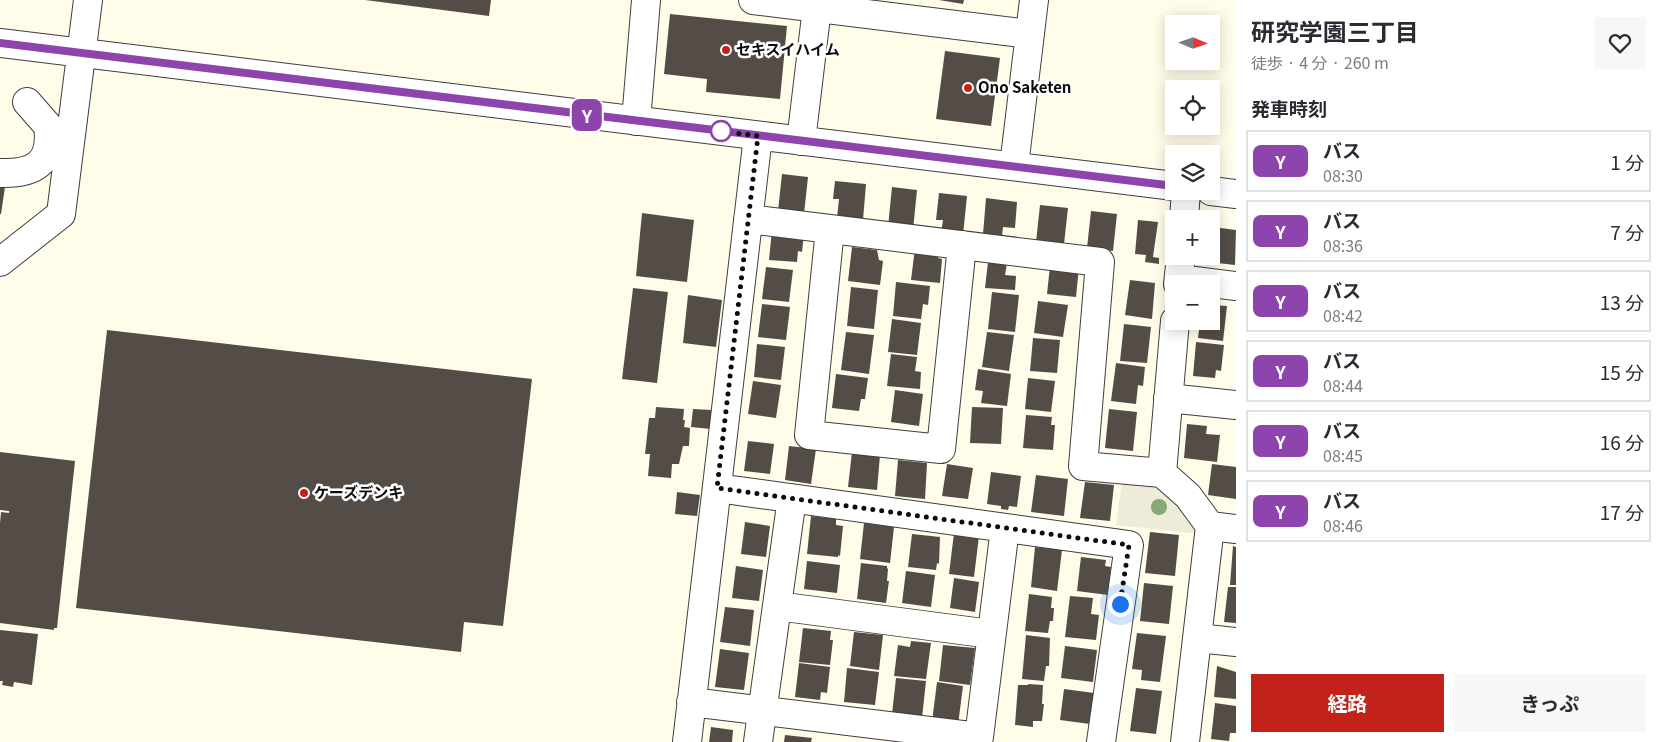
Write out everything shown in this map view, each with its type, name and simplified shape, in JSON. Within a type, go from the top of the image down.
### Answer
[{"type":"street","points":[[0,262],[62,214],[88,0]]},
{"type":"street","points":[[636,121],[646,0]]},
{"type":"street","points":[[1014,166],[1034,0]]},
{"type":"street","points":[[770,1],[817,8],[905,9],[1030,34]]},
{"type":"street","points":[[801,141],[817,8]]},
{"type":"street","points":[[0,43],[1165,185]]},
{"type":"street","points":[[5,168],[35,166],[44,159],[48,150],[48,126],[27,102]]},
{"type":"street","points":[[687,742],[758,136]]},
{"type":"street","points":[[1220,192],[1236,194]]},
{"type":"street","points":[[748,219],[1100,262],[1083,466],[1162,473],[1223,527],[1198,638],[1185,742]]},
{"type":"street","points":[[830,229],[808,435],[941,449],[962,245]]},
{"type":"street","points":[[1179,273],[1236,286]]},
{"type":"street","points":[[1162,473],[1174,330]]},
{"type":"street","points":[[1168,398],[1236,405]]},
{"type":"street","points":[[717,488],[1129,545],[1101,742]]},
{"type":"street","points":[[758,742],[792,498]]},
{"type":"street","points":[[691,702],[979,739],[1004,528]]},
{"type":"street","points":[[777,606],[991,634]]},
{"type":"street","points":[[1198,638],[1236,642]]},
{"type":"shaded area","points":[[1122,481],[1164,487],[1200,534],[1116,525]]},
{"type":"building","points":[[365,0],[491,0],[489,16]]},
{"type":"building","points":[[939,0],[964,0],[963,4]]},
{"type":"building","name":"セキスイハイム","points":[[670,14],[787,26],[780,99],[706,92],[707,79],[664,74]]},
{"type":"building","name":"Ono Saketen","points":[[945,51],[1000,58],[991,126],[936,119]]},
{"type":"building","points":[[782,174],[808,177],[804,214],[778,211]]},
{"type":"building","points":[[835,181],[866,184],[863,220],[837,218],[839,199],[833,199]]},
{"type":"building","points":[[0,186],[5,187],[1,214],[0,214]]},
{"type":"building","points":[[892,187],[917,190],[913,230],[888,227]]},
{"type":"building","points":[[939,193],[967,196],[963,235],[941,233],[943,220],[936,220]]},
{"type":"building","points":[[986,198],[1017,202],[1015,228],[1003,227],[1002,236],[983,234]]},
{"type":"building","points":[[1040,205],[1068,208],[1064,244],[1036,242]]},
{"type":"building","points":[[1091,211],[1117,214],[1113,251],[1087,248]]},
{"type":"building","points":[[642,213],[694,220],[687,282],[636,276]]},
{"type":"building","points":[[1138,220],[1158,222],[1153,257],[1159,258],[1159,264],[1145,262],[1146,255],[1135,254]]},
{"type":"building","points":[[1220,228],[1236,230],[1235,265],[1220,263]]},
{"type":"building","points":[[772,230],[804,233],[802,252],[798,251],[797,262],[769,260]]},
{"type":"building","points":[[852,247],[877,250],[879,260],[883,261],[880,285],[848,281]]},
{"type":"building","points":[[915,248],[939,251],[938,258],[942,259],[940,283],[911,280]]},
{"type":"building","points":[[988,262],[1007,263],[1005,275],[1016,276],[1015,290],[985,288]]},
{"type":"building","points":[[1050,266],[1079,267],[1076,297],[1047,294]]},
{"type":"building","points":[[766,267],[793,270],[789,302],[762,299]]},
{"type":"building","points":[[1130,280],[1155,283],[1152,319],[1125,315]]},
{"type":"building","points":[[896,282],[930,286],[928,305],[923,304],[921,319],[893,316]]},
{"type":"building","points":[[851,287],[878,290],[874,329],[847,326]]},
{"type":"building","points":[[633,288],[668,292],[657,383],[622,379]]},
{"type":"building","points":[[992,292],[1019,295],[1015,332],[988,329]]},
{"type":"building","points":[[688,295],[722,300],[716,347],[683,343]]},
{"type":"building","points":[[1038,301],[1068,305],[1063,337],[1034,333]]},
{"type":"building","points":[[762,304],[790,307],[786,340],[758,337]]},
{"type":"building","points":[[1220,306],[1227,306],[1223,341],[1198,338],[1199,330],[1220,330]]},
{"type":"building","points":[[892,319],[921,323],[917,355],[888,352]]},
{"type":"building","points":[[1124,324],[1151,327],[1147,363],[1120,361]]},
{"type":"building","name":"ケーズデンキ","points":[[107,330],[532,379],[503,626],[464,622],[461,652],[76,608]]},
{"type":"building","points":[[846,332],[874,335],[869,374],[841,370]]},
{"type":"building","points":[[987,332],[1014,335],[1009,371],[982,367]]},
{"type":"building","points":[[1033,338],[1060,340],[1057,373],[1030,371]]},
{"type":"building","points":[[1196,342],[1224,345],[1221,371],[1216,370],[1215,378],[1193,376]]},
{"type":"building","points":[[757,344],[785,347],[781,380],[754,377]]},
{"type":"building","points":[[891,354],[917,357],[915,371],[921,372],[920,389],[887,386]]},
{"type":"building","points":[[1116,363],[1145,367],[1143,386],[1138,385],[1136,404],[1111,401]]},
{"type":"building","points":[[978,369],[1011,374],[1007,406],[981,403],[983,391],[975,390]]},
{"type":"building","points":[[836,374],[868,378],[865,399],[861,399],[859,411],[832,408]]},
{"type":"building","points":[[1028,378],[1055,381],[1051,412],[1025,409]]},
{"type":"building","points":[[753,381],[781,385],[776,418],[748,414]]},
{"type":"building","points":[[895,390],[923,394],[919,426],[891,422]]},
{"type":"building","points":[[656,407],[684,409],[684,427],[690,428],[689,446],[683,446],[679,464],[672,464],[671,478],[648,476],[650,454],[645,454],[649,418],[655,418]]},
{"type":"building","points":[[972,407],[1003,408],[1001,444],[970,443]]},
{"type":"building","points":[[693,409],[712,410],[711,429],[691,427]]},
{"type":"building","points":[[1109,409],[1137,412],[1133,451],[1105,448]]},
{"type":"building","points":[[1026,415],[1052,417],[1051,425],[1055,425],[1053,450],[1023,448]]},
{"type":"building","points":[[1187,424],[1207,426],[1206,434],[1220,435],[1217,462],[1184,458]]},
{"type":"building","points":[[748,441],[774,444],[770,474],[744,471]]},
{"type":"building","points":[[789,446],[816,449],[811,484],[785,480]]},
{"type":"building","points":[[0,452],[75,461],[57,628],[54,628],[54,630],[0,623],[0,523],[1,512],[9,513],[9,511],[0,510]]},
{"type":"building","points":[[852,452],[880,455],[877,490],[848,487]]},
{"type":"building","points":[[898,460],[927,463],[925,499],[895,496]]},
{"type":"building","points":[[947,464],[973,468],[968,499],[942,496]]},
{"type":"building","points":[[1212,464],[1236,467],[1236,499],[1208,495]]},
{"type":"building","points":[[991,472],[1021,476],[1017,507],[1009,506],[1008,510],[1001,509],[1001,506],[987,504]]},
{"type":"building","points":[[1036,475],[1068,479],[1064,516],[1031,512]]},
{"type":"building","points":[[1085,482],[1114,485],[1110,521],[1080,518]]},
{"type":"building","points":[[677,492],[700,495],[697,516],[675,514]]},
{"type":"building","points":[[811,516],[836,519],[836,525],[843,526],[840,556],[807,554]]},
{"type":"building","points":[[745,522],[770,526],[766,557],[741,554]]},
{"type":"building","points":[[864,523],[894,527],[890,563],[860,559]]},
{"type":"building","points":[[1150,532],[1179,535],[1175,576],[1145,573]]},
{"type":"building","points":[[954,533],[979,536],[974,577],[949,574]]},
{"type":"building","points":[[912,534],[940,537],[939,564],[937,563],[936,570],[908,567]]},
{"type":"building","points":[[1233,546],[1236,547],[1236,585],[1230,585]]},
{"type":"building","points":[[1035,547],[1062,550],[1057,591],[1031,587]]},
{"type":"building","points":[[1081,557],[1106,560],[1105,566],[1111,567],[1108,595],[1077,591]]},
{"type":"building","points":[[807,561],[840,565],[837,593],[804,589]]},
{"type":"building","points":[[861,563],[887,566],[887,581],[889,581],[886,603],[857,599]]},
{"type":"building","points":[[736,566],[763,570],[759,601],[732,598]]},
{"type":"building","points":[[906,571],[935,575],[931,607],[902,603]]},
{"type":"building","points":[[954,578],[979,582],[975,612],[950,608]]},
{"type":"building","points":[[1144,583],[1173,586],[1169,624],[1140,621]]},
{"type":"building","points":[[1228,587],[1236,587],[1236,623],[1224,622]]},
{"type":"building","points":[[1029,594],[1052,597],[1051,608],[1054,608],[1053,621],[1050,621],[1048,633],[1025,631]]},
{"type":"building","points":[[1070,596],[1093,598],[1091,614],[1099,615],[1096,640],[1065,637]]},
{"type":"building","points":[[725,607],[754,610],[750,646],[720,642]]},
{"type":"building","points":[[803,628],[831,631],[830,640],[833,640],[830,665],[799,662]]},
{"type":"building","points":[[0,630],[38,634],[32,685],[14,682],[13,687],[2,685],[3,681],[0,681]]},
{"type":"building","points":[[854,632],[883,635],[879,670],[850,666]]},
{"type":"building","points":[[1137,633],[1166,636],[1160,682],[1141,680],[1142,670],[1132,669]]},
{"type":"building","points":[[1026,635],[1050,638],[1049,666],[1046,666],[1044,681],[1022,679]]},
{"type":"building","points":[[911,641],[931,643],[926,679],[894,676],[898,645],[910,647]]},
{"type":"building","points":[[943,645],[975,648],[970,685],[939,681]]},
{"type":"building","points":[[1065,646],[1097,650],[1093,682],[1061,678]]},
{"type":"building","points":[[720,649],[749,653],[744,690],[715,687]]},
{"type":"building","points":[[799,663],[830,667],[827,693],[821,692],[820,700],[795,697]]},
{"type":"building","points":[[1217,666],[1236,672],[1236,699],[1214,697]]},
{"type":"building","points":[[847,668],[879,672],[875,705],[844,702]]},
{"type":"building","points":[[896,678],[926,681],[922,718],[892,714]]},
{"type":"building","points":[[937,682],[963,686],[958,725],[932,722]]},
{"type":"building","points":[[1018,685],[1043,685],[1042,704],[1044,704],[1042,721],[1033,721],[1033,727],[1015,725]]},
{"type":"building","points":[[1136,688],[1162,691],[1156,734],[1130,731]]},
{"type":"building","points":[[1064,689],[1094,693],[1090,724],[1060,720]]},
{"type":"building","points":[[1215,703],[1236,706],[1236,733],[1230,733],[1229,741],[1211,739]]},
{"type":"building","points":[[711,727],[733,730],[732,742],[709,742]]},
{"type":"building","points":[[785,735],[812,738],[811,742],[784,742]]},
{"type":"bus line","name":"Y","points":[[0,43],[1165,185]]},
{"type":"place","name":"セキスイハイム","points":[[726,50]]},
{"type":"place","name":"Ono Saketen","points":[[968,88]]},
{"type":"place","name":"ケーズデンキ","points":[[304,493]]},
{"type":"route","points":[[721,131],[758,136],[717,488],[1129,545],[1120,604]]}]
